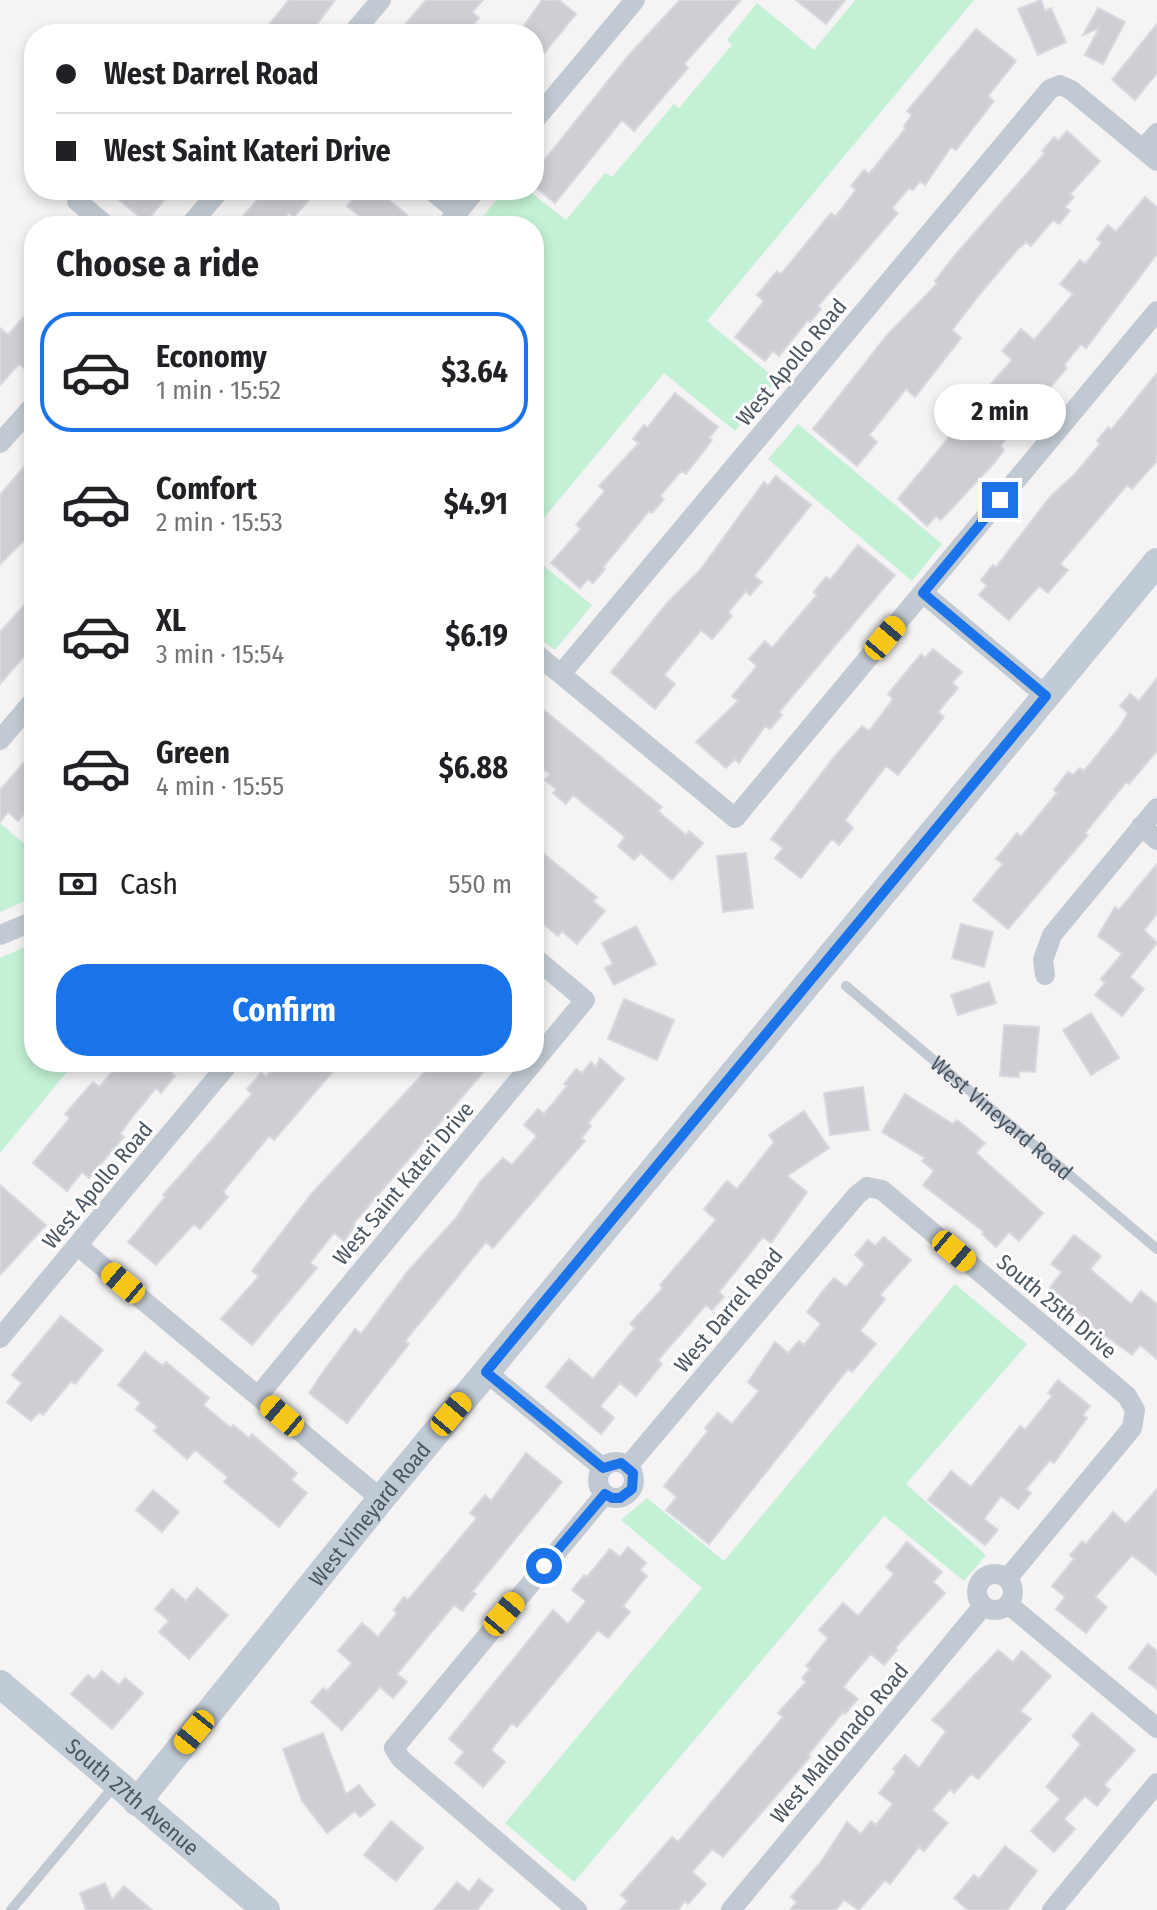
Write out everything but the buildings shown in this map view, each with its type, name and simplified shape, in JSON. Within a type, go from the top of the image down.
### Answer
[{"type":"street","points":[[361,24],[381,0]]},
{"type":"street","points":[[544,109],[635,0]]},
{"type":"street","name":"West Apollo Road","points":[[561,674],[1050,89],[1060,85],[1150,155]]},
{"type":"street","points":[[1150,155],[1157,133]]},
{"type":"street","points":[[198,216],[211,200]]},
{"type":"street","points":[[454,216],[468,200]]},
{"type":"street","points":[[77,201],[95,216]]},
{"type":"street","points":[[544,660],[735,818],[1157,311]]},
{"type":"street","points":[[0,443],[24,416]]},
{"type":"street","name":"West Vineyard Road","points":[[127,1793],[381,1499],[1157,562]]},
{"type":"street","points":[[923,593],[1046,696]]},
{"type":"street","points":[[0,740],[24,712]]},
{"type":"street","points":[[1045,975],[1043,960],[1052,935],[1149,833],[1157,808]]},
{"type":"street","points":[[0,935],[24,925]]},
{"type":"street","name":"West Saint Kateri Drive","points":[[544,965],[585,1000],[544,1050]]},
{"type":"street","name":"West Apollo Road","points":[[0,1338],[222,1072]]},
{"type":"street","name":"West Saint Kateri Drive","points":[[258,1396],[526,1072]]},
{"type":"street","name":"South 25th Drive","points":[[867,1187],[882,1190],[1127,1396],[1135,1410]]},
{"type":"street","name":"West Darrel Road","points":[[556,1903],[401,1759],[394,1748],[605,1494],[620,1498],[632,1489],[633,1473],[628,1466],[867,1187]]},
{"type":"street","points":[[78,1246],[381,1499]]},
{"type":"street","points":[[486,1372],[603,1468]]},
{"type":"street","name":"West Maldonado Road","points":[[731,1910],[983,1606],[977,1592],[981,1581],[991,1574],[1007,1579],[1132,1428],[1135,1410]]},
{"type":"street","points":[[605,1494],[598,1480],[603,1468],[613,1463],[628,1466]]},
{"type":"street","points":[[983,1606],[998,1610],[1008,1604],[1013,1593],[1007,1579]]},
{"type":"street","points":[[1008,1604],[1157,1728]]},
{"type":"street","name":"South 27th Avenue","points":[[0,1684],[266,1910]]},
{"type":"street","points":[[1052,1910],[1157,1783]]},
{"type":"street","points":[[556,1903],[577,1910]]},
{"type":"lane","name":"West Vineyard Road","points":[[846,986],[1157,1249]]},
{"type":"lane","points":[[11,1910],[127,1793]]},
{"type":"green space","points":[[855,0],[974,0],[707,321],[777,380],[735,431],[664,373],[544,518],[544,216],[483,216],[496,200],[541,200],[566,220],[605,173],[612,177],[674,104],[679,108],[732,45],[727,40],[757,3],[814,50]]},
{"type":"green space","points":[[798,424],[942,544],[912,581],[768,459]]},
{"type":"green space","points":[[544,566],[592,605],[555,650],[544,642]]},
{"type":"green space","points":[[0,823],[24,843],[24,901],[0,912]]},
{"type":"green space","points":[[24,947],[24,1072],[67,1072],[0,1153],[0,958]]},
{"type":"green space","points":[[955,1284],[1027,1344],[906,1484],[986,1555],[964,1581],[884,1516],[574,1882],[505,1823],[702,1588],[621,1520],[647,1498],[724,1561]]},
{"type":"route","points":[[544,1566],[605,1494],[612,1498],[627,1495],[632,1489],[633,1473],[621,1463],[603,1468],[486,1372],[1046,696],[923,593],[1000,500]]}]
